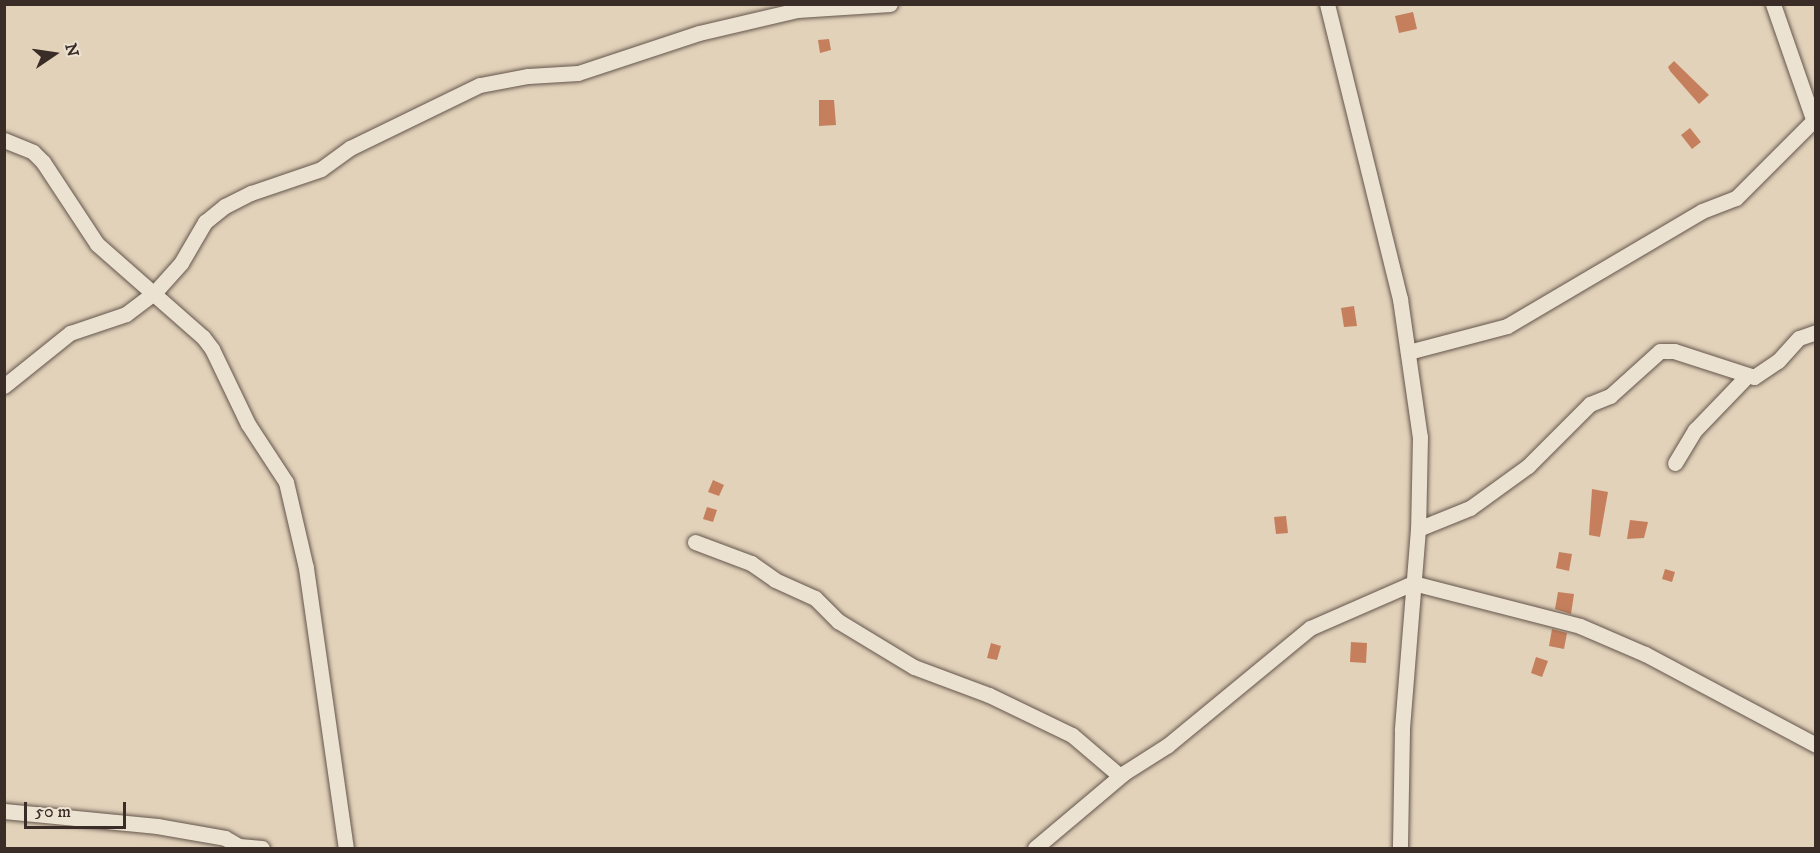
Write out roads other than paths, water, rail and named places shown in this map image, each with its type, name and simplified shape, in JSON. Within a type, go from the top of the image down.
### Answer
[{"type":"street","points":[[4,386],[70,333],[126,314],[155,292],[181,263],[205,222],[225,206],[251,193],[321,169],[350,148],[480,85],[528,76],[578,73],[655,46],[796,7],[890,4]]},
{"type":"street","points":[[1327,4],[1400,299],[1420,437],[1418,529],[1402,730],[1400,849]]},
{"type":"street","points":[[1408,352],[1507,326],[1702,211],[1736,198],[1814,118],[1773,4]]},
{"type":"street","points":[[4,140],[33,152],[43,162],[97,244],[155,292],[212,349],[248,424],[286,482],[306,568],[346,849]]},
{"type":"street","points":[[1418,529],[1470,508],[1528,466],[1590,404],[1610,396],[1660,351],[1674,351],[1747,376],[1761,374],[1799,339],[1815,332]]},
{"type":"street","points":[[1675,463],[1695,430],[1747,376]]},
{"type":"street","points":[[695,542],[751,563],[775,579],[815,597],[838,621],[914,666],[1072,735],[1120,776]]},
{"type":"street","points":[[1035,849],[1120,776],[1168,745],[1310,628],[1413,583],[1580,626],[1645,654],[1815,746]]},
{"type":"street","points":[[4,810],[157,826],[225,838],[239,846],[262,849]]}]
